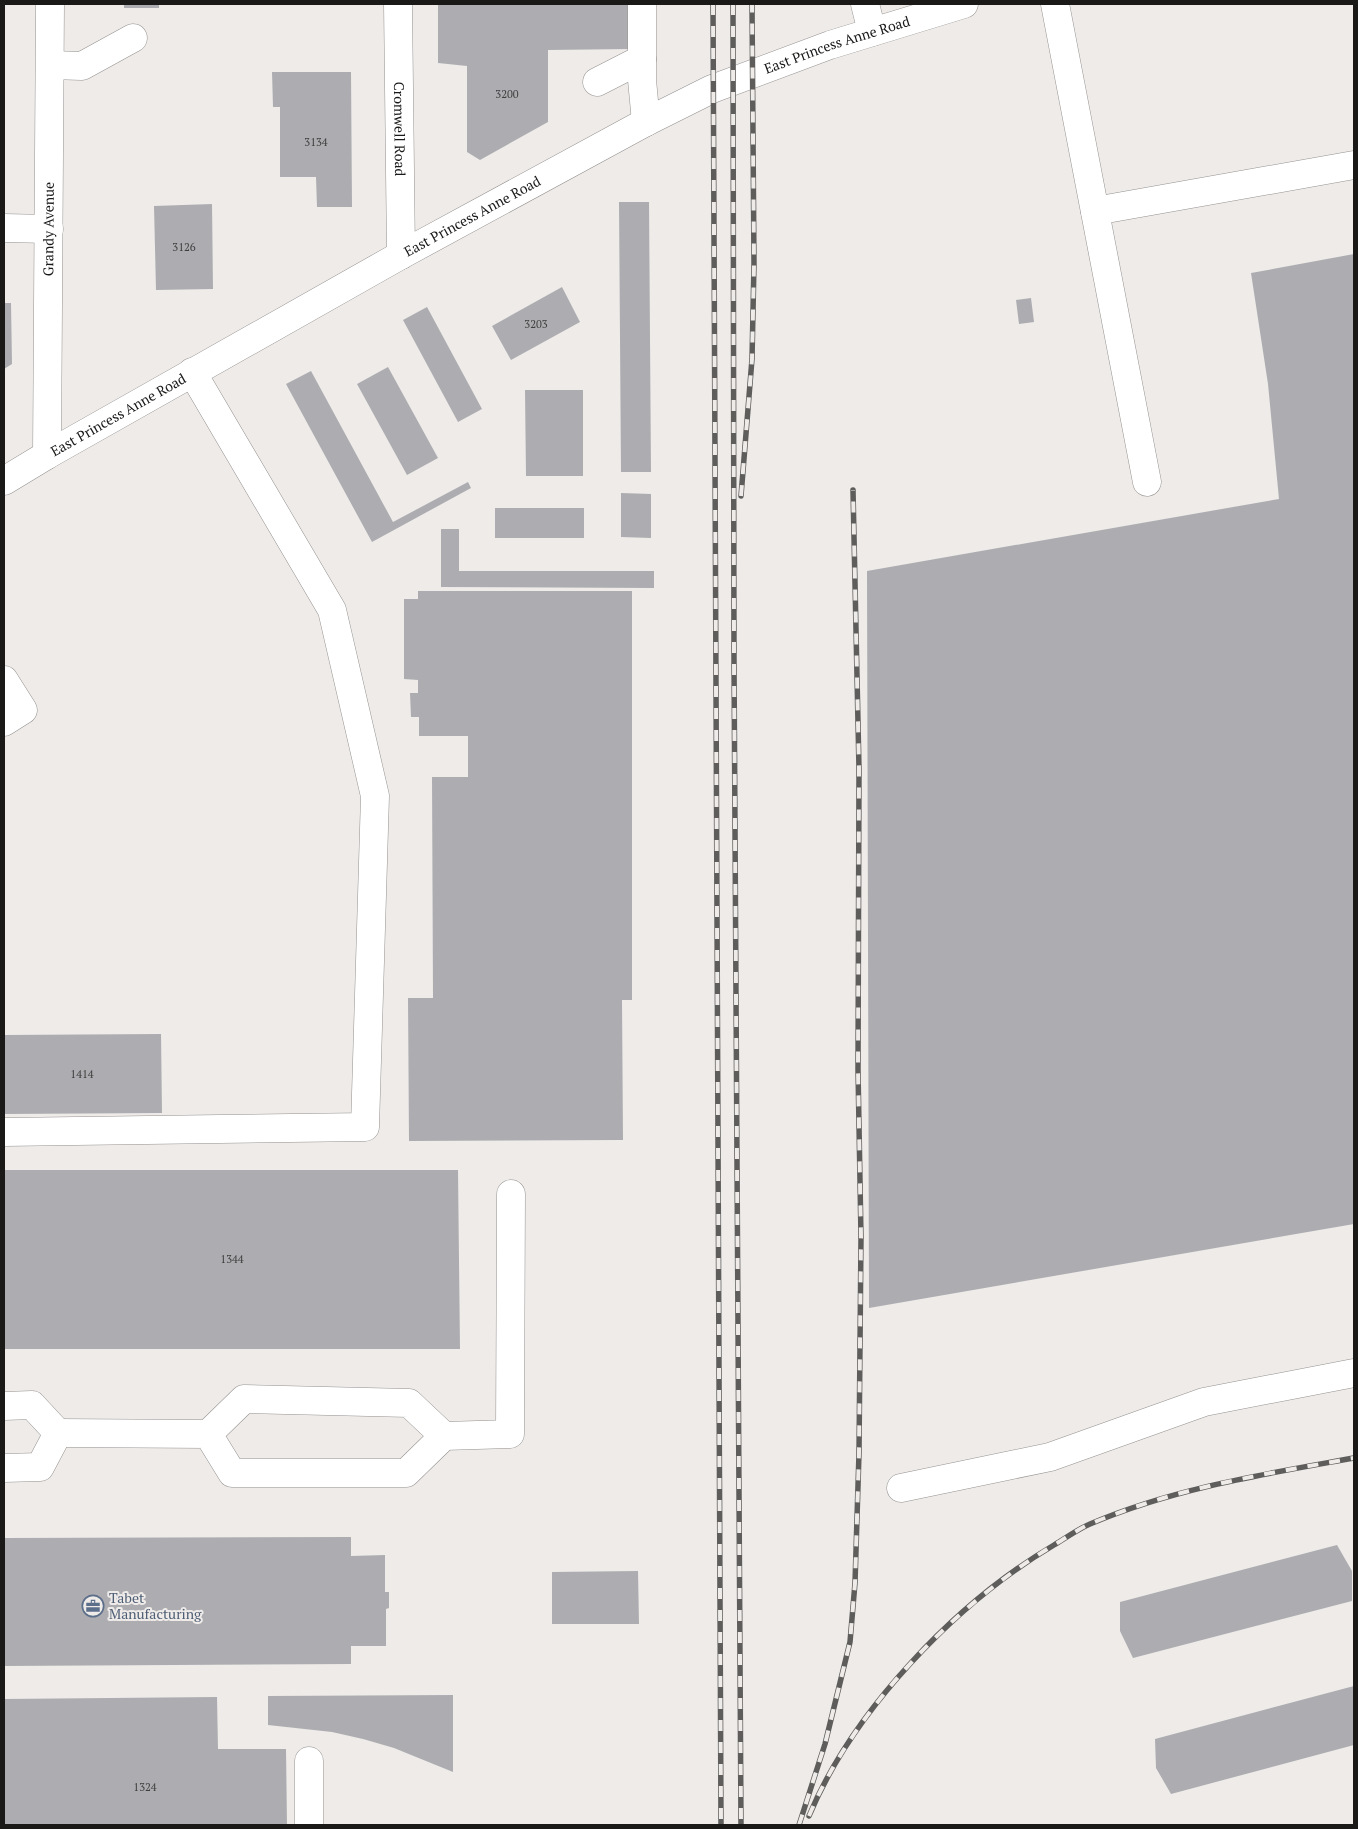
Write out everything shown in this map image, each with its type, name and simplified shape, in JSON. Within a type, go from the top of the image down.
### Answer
[{"type":"street","name":"Grandy Avenue","points":[[47,455],[50,4]]},
{"type":"street","name":"Cromwell Road","points":[[398,4],[401,255]]},
{"type":"street","points":[[642,4],[642,80],[646,122]]},
{"type":"street","points":[[865,4],[872,32]]},
{"type":"street","points":[[1056,4],[1147,482]]},
{"type":"street","name":"East Princess Anne Road","points":[[4,481],[192,372],[401,255],[646,122],[733,80],[953,5]]},
{"type":"street","points":[[51,65],[82,66],[133,38]]},
{"type":"street","points":[[597,82],[642,59]]},
{"type":"street","points":[[1095,211],[1354,165]]},
{"type":"street","points":[[4,228],[49,229]]},
{"type":"street","points":[[4,1132],[365,1127],[375,796],[373,787],[332,610],[192,372]]},
{"type":"street","points":[[4,680],[23,710],[4,722]]},
{"type":"street","points":[[208,1434],[232,1473],[406,1473],[444,1436],[510,1434],[511,1194]]},
{"type":"street","points":[[901,1488],[1050,1457],[1204,1402],[1354,1373]]},
{"type":"street","points":[[4,1406],[32,1405],[58,1433],[208,1434],[244,1399],[409,1403],[444,1436]]},
{"type":"street","points":[[4,1468],[40,1467],[58,1433]]},
{"type":"street","points":[[309,1761],[309,1825]]},
{"type":"building","points":[[124,4],[159,4],[159,8],[124,8]]},
{"type":"building","points":[[438,4],[631,4],[630,49],[548,50],[548,122],[480,160],[467,152],[467,66],[438,63]]},
{"type":"building","points":[[272,72],[351,72],[352,207],[317,207],[316,177],[280,177],[280,107],[273,107]]},
{"type":"building","points":[[619,202],[649,202],[651,472],[621,472]]},
{"type":"building","points":[[212,204],[213,289],[156,290],[154,206]]},
{"type":"building","points":[[1354,254],[1354,1224],[869,1308],[867,571],[1279,499],[1268,384],[1251,273]]},
{"type":"building","points":[[562,287],[580,322],[511,360],[492,326]]},
{"type":"building","points":[[1031,298],[1034,322],[1019,324],[1016,300]]},
{"type":"building","points":[[4,303],[11,303],[12,364],[4,369]]},
{"type":"building","points":[[427,307],[482,409],[458,422],[403,320]]},
{"type":"building","points":[[388,367],[438,458],[407,475],[357,384]]},
{"type":"building","points":[[311,371],[393,522],[468,482],[471,488],[372,542],[286,384]]},
{"type":"building","points":[[525,390],[583,390],[583,476],[526,476]]},
{"type":"building","points":[[621,493],[651,494],[651,538],[621,537]]},
{"type":"building","points":[[495,508],[584,508],[584,538],[495,538]]},
{"type":"building","points":[[441,529],[459,529],[459,571],[654,571],[654,588],[441,587]]},
{"type":"building","points":[[418,591],[632,591],[632,1000],[622,1000],[623,1140],[409,1141],[408,998],[433,998],[432,777],[468,777],[468,736],[419,736],[419,717],[411,717],[410,693],[418,693],[418,680],[404,679],[404,599],[418,599]]},
{"type":"building","points":[[161,1034],[162,1113],[4,1114],[4,1035]]},
{"type":"building","points":[[4,1170],[458,1170],[460,1349],[4,1349]]},
{"type":"building","points":[[351,1537],[351,1556],[385,1555],[385,1592],[389,1592],[389,1608],[386,1609],[386,1646],[351,1646],[351,1664],[4,1666],[4,1538]]},
{"type":"building","points":[[1337,1545],[1352,1571],[1352,1601],[1133,1658],[1120,1631],[1120,1602]]},
{"type":"building","points":[[638,1571],[639,1624],[552,1624],[552,1572]]},
{"type":"building","points":[[1354,1686],[1354,1745],[1171,1794],[1156,1768],[1155,1739]]},
{"type":"building","points":[[453,1695],[453,1772],[394,1748],[363,1739],[332,1732],[268,1725],[268,1696]]},
{"type":"building","points":[[217,1697],[218,1749],[286,1749],[287,1825],[4,1825],[4,1699]]},
{"type":"railway","points":[[713,4],[721,1825]]},
{"type":"railway","points":[[733,4],[734,661],[741,1825]]},
{"type":"railway","points":[[741,496],[752,359],[754,264],[752,4]]},
{"type":"railway","points":[[799,1825],[825,1744],[850,1642],[855,1583],[859,1453],[861,1237],[858,1070],[859,769],[853,490]]},
{"type":"railway","points":[[809,1816],[828,1776],[852,1737],[911,1662],[945,1628],[1017,1569],[1076,1531],[1122,1511],[1220,1484],[1354,1458]]},
{"type":"place","name":"Tabet Manufacturing","points":[[93,1606]]}]
